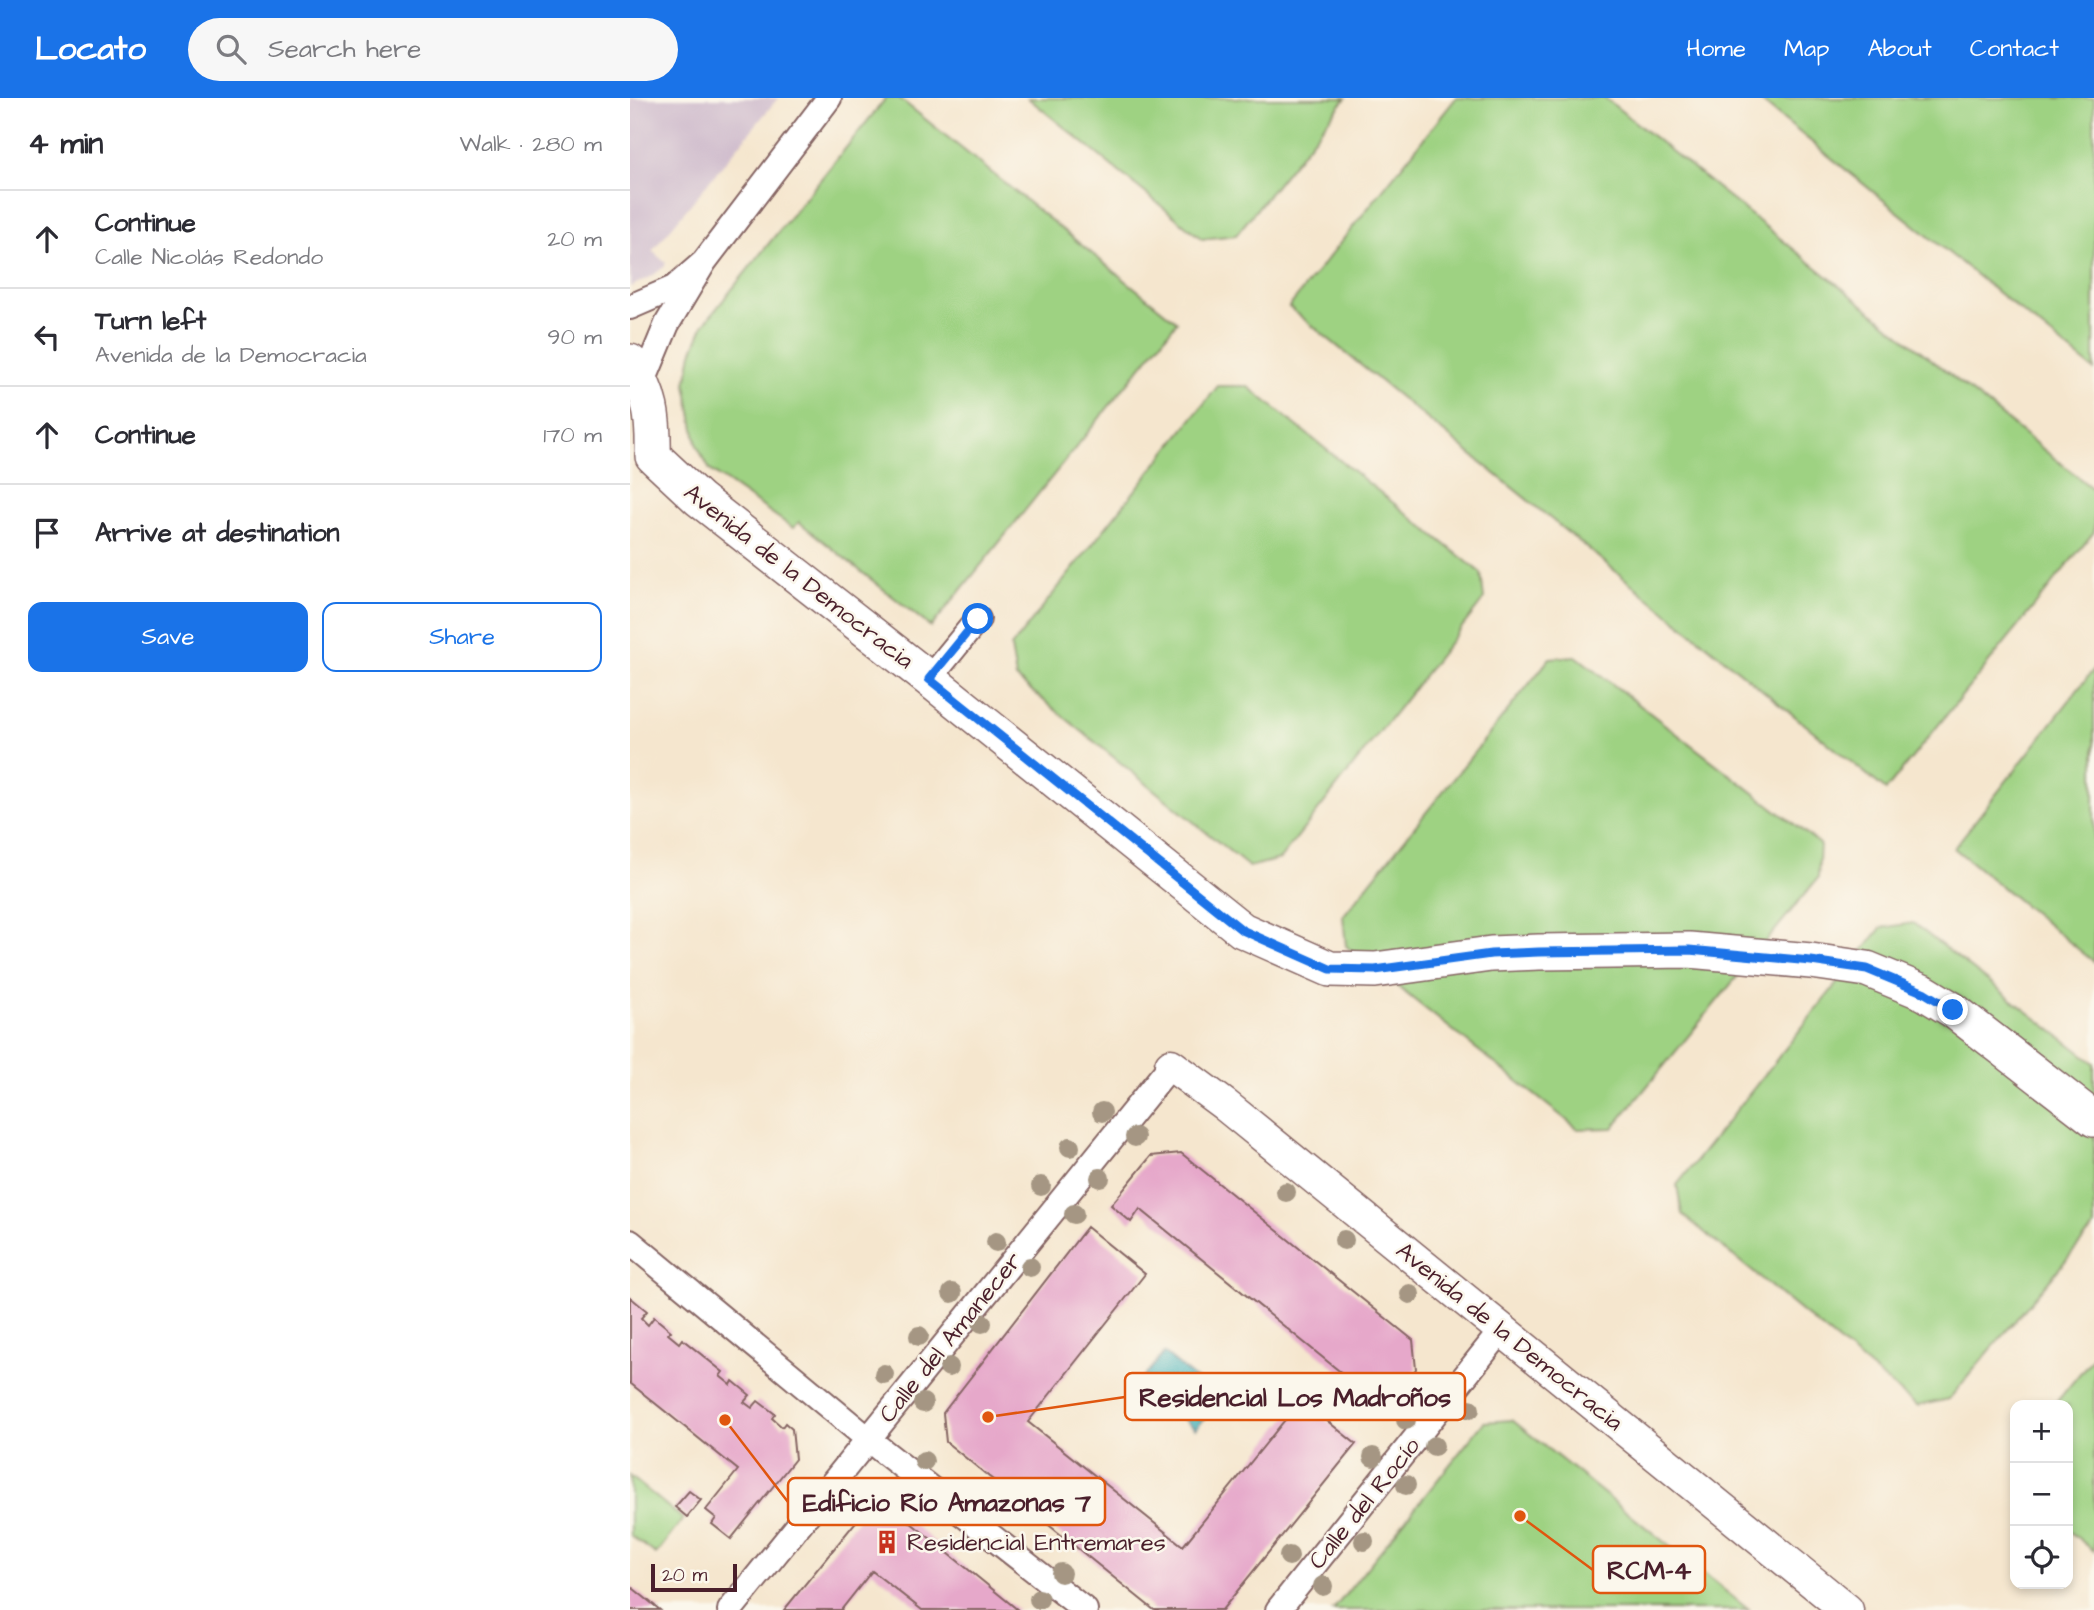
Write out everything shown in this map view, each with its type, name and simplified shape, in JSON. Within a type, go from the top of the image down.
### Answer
[{"type":"main road","name":"Avenida de la Democracia","points":[[636,372],[654,418],[653,456],[699,499],[1242,930],[1330,969],[1375,970],[1491,954],[1689,950],[1867,969],[1925,993],[1953,1010],[2094,1119]]},
{"type":"street","points":[[636,372],[704,262],[829,98]]},
{"type":"street","points":[[630,307],[674,288],[704,262]]},
{"type":"street","points":[[929,679],[978,619]]},
{"type":"street","name":"Avenida de la Democracia","points":[[1171,1065],[1225,1105],[1502,1330],[1837,1607]]},
{"type":"street","name":"Calle del Amanecer","points":[[730,1610],[1171,1065]]},
{"type":"street","points":[[630,1242],[868,1438],[1084,1610]]},
{"type":"street","name":"Calle del Rocío","points":[[1278,1610],[1502,1330]]},
{"type":"shaded area","points":[[630,98],[778,98],[652,251],[666,263],[664,267],[630,287]]},
{"type":"green space","points":[[886,98],[899,98],[1177,322],[931,627],[799,522],[793,528],[710,470],[697,446],[686,384],[692,353],[704,324]]},
{"type":"green space","points":[[1028,98],[1346,98],[1236,235],[1202,239]]},
{"type":"green space","points":[[1456,98],[1605,98],[2094,490],[2094,532],[1886,790],[1289,307]]},
{"type":"green space","points":[[1757,98],[2094,98],[2094,370]]},
{"type":"green space","points":[[1218,386],[1247,386],[1481,573],[1484,599],[1280,859],[1249,867],[1016,678],[1011,647]]},
{"type":"green space","points":[[1576,656],[1820,844],[1818,878],[1613,1128],[1578,1129],[1346,946],[1343,916],[1550,658]]},
{"type":"green space","points":[[2094,669],[2094,962],[1954,848]]},
{"type":"green space","points":[[1913,923],[2094,1063],[2094,1227],[1949,1399],[1917,1406],[1682,1214],[1677,1185],[1881,928]]},
{"type":"green space","points":[[2094,1356],[2094,1551],[2073,1534],[2073,1400],[2058,1400]]},
{"type":"green space","points":[[1512,1420],[1749,1610],[1333,1610],[1484,1422]]},
{"type":"green space","points":[[630,1476],[683,1519],[656,1554],[630,1535]]},
{"type":"water","points":[[1164,1353],[1220,1399],[1196,1429],[1139,1383]]},
{"type":"building","points":[[1181,1153],[1413,1340],[1416,1369],[1376,1419],[1356,1403],[1365,1392],[1140,1209],[1131,1222],[1111,1205],[1151,1156]]},
{"type":"building","points":[[1087,1227],[1145,1274],[1028,1422],[1183,1546],[1301,1400],[1356,1444],[1222,1610],[1154,1610],[946,1442],[943,1413]]},
{"type":"building","points":[[630,1297],[647,1311],[641,1318],[648,1325],[654,1317],[671,1331],[668,1334],[679,1343],[682,1339],[723,1372],[720,1376],[731,1385],[733,1381],[750,1395],[744,1402],[752,1408],[758,1401],[775,1414],[772,1418],[782,1427],[785,1423],[792,1429],[795,1459],[731,1539],[712,1524],[716,1518],[706,1510],[738,1470],[630,1383]]},
{"type":"building","points":[[689,1491],[701,1500],[687,1517],[675,1507]]},
{"type":"building","name":"Residencial Entremares","points":[[894,1509],[1018,1610],[922,1610],[872,1571],[841,1610],[784,1610],[863,1513]]},
{"type":"building","points":[[630,1586],[634,1589],[660,1610],[630,1610]]},
{"type":"place","name":"Residencial Los Madroños","points":[[988,1417]]},
{"type":"place","name":"Edificio Río Amazonas 7","points":[[725,1420]]},
{"type":"place","name":"RCM-4","points":[[1520,1516]]},
{"type":"place","name":"Residencial Entremares","points":[[887,1542]]},
{"type":"route","points":[[978,619],[929,679],[1242,930],[1330,969],[1375,970],[1491,954],[1689,950],[1867,969],[1925,993],[1953,1010]]}]
